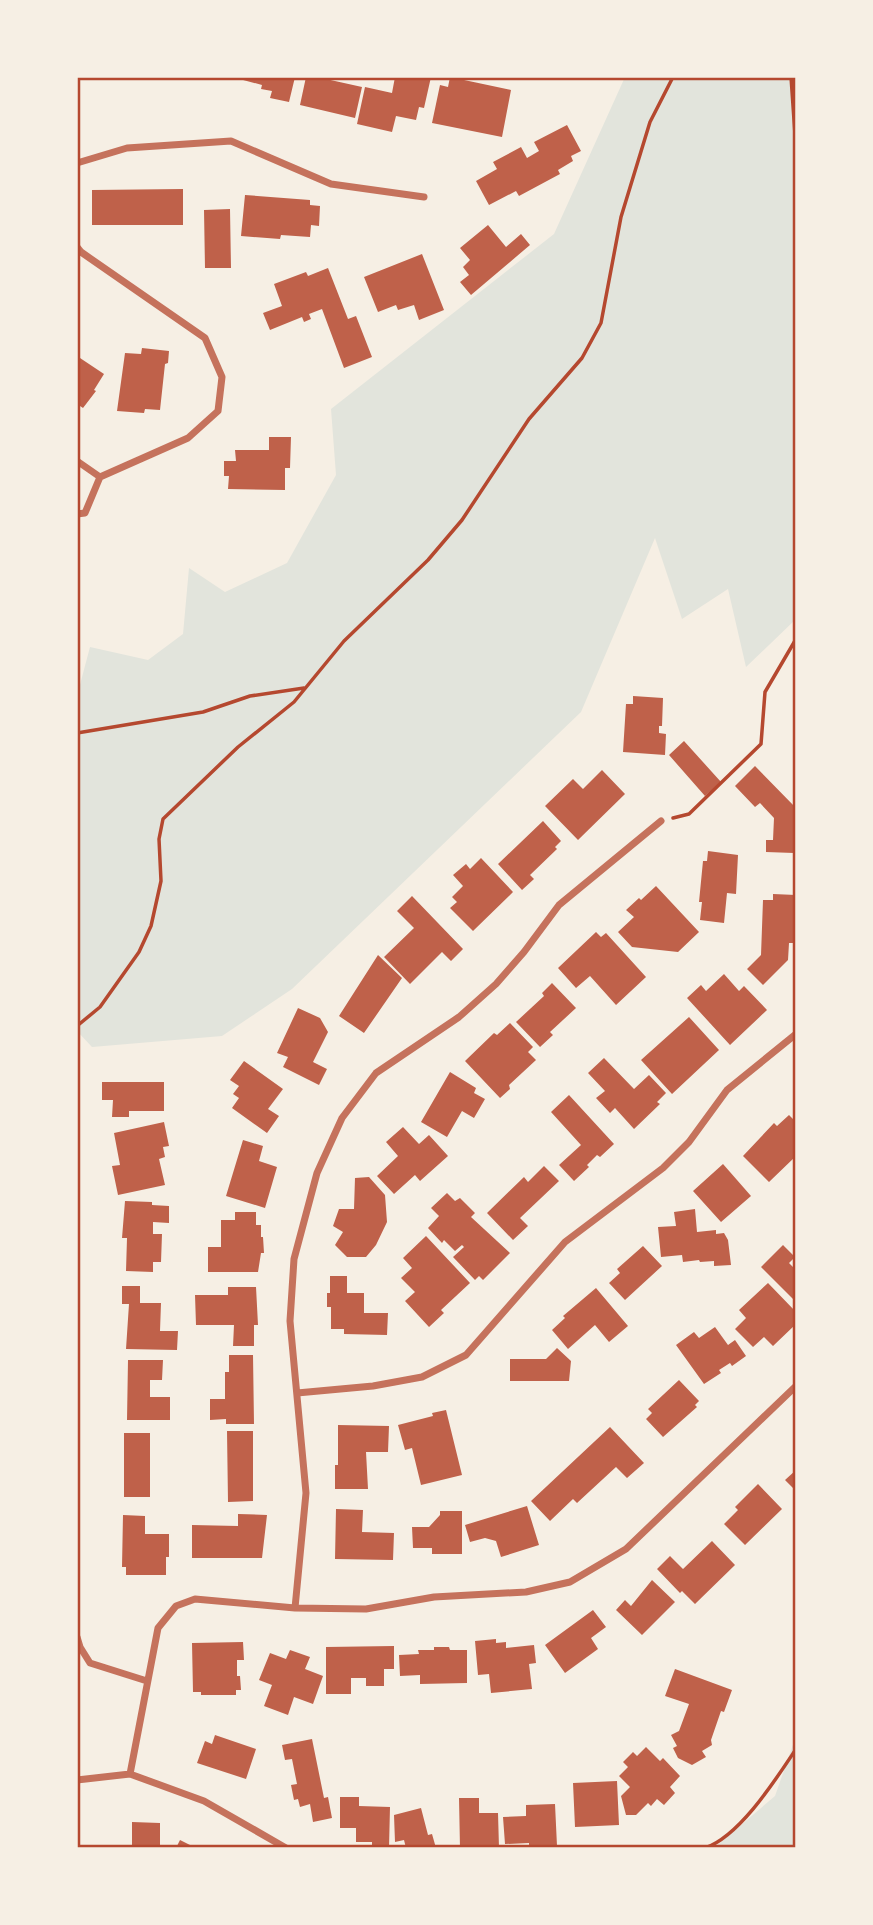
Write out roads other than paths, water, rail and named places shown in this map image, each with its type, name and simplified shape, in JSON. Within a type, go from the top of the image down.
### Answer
[{"type":"street","points":[[77,163],[127,148],[231,141],[331,184],[424,197]]},
{"type":"street","points":[[77,247],[205,338],[222,377],[218,411],[188,438],[100,477],[85,513],[77,514]]},
{"type":"street","points":[[77,461],[100,477]]},
{"type":"street","points":[[295,1608],[306,1493],[290,1321],[294,1259],[317,1173],[342,1118],[376,1073],[459,1017],[496,984],[559,905],[661,821]]},
{"type":"street","points":[[298,1393],[373,1386],[422,1377],[466,1355],[565,1242],[663,1168],[689,1142],[727,1090],[796,1034]]},
{"type":"street","points":[[130,1774],[158,1628],[176,1606],[195,1599],[295,1608],[366,1609],[434,1597],[526,1592],[569,1582],[626,1549],[796,1386]]},
{"type":"street","points":[[77,1637],[90,1663],[147,1681]]},
{"type":"street","points":[[77,1780],[130,1774],[204,1801],[286,1848]]}]
